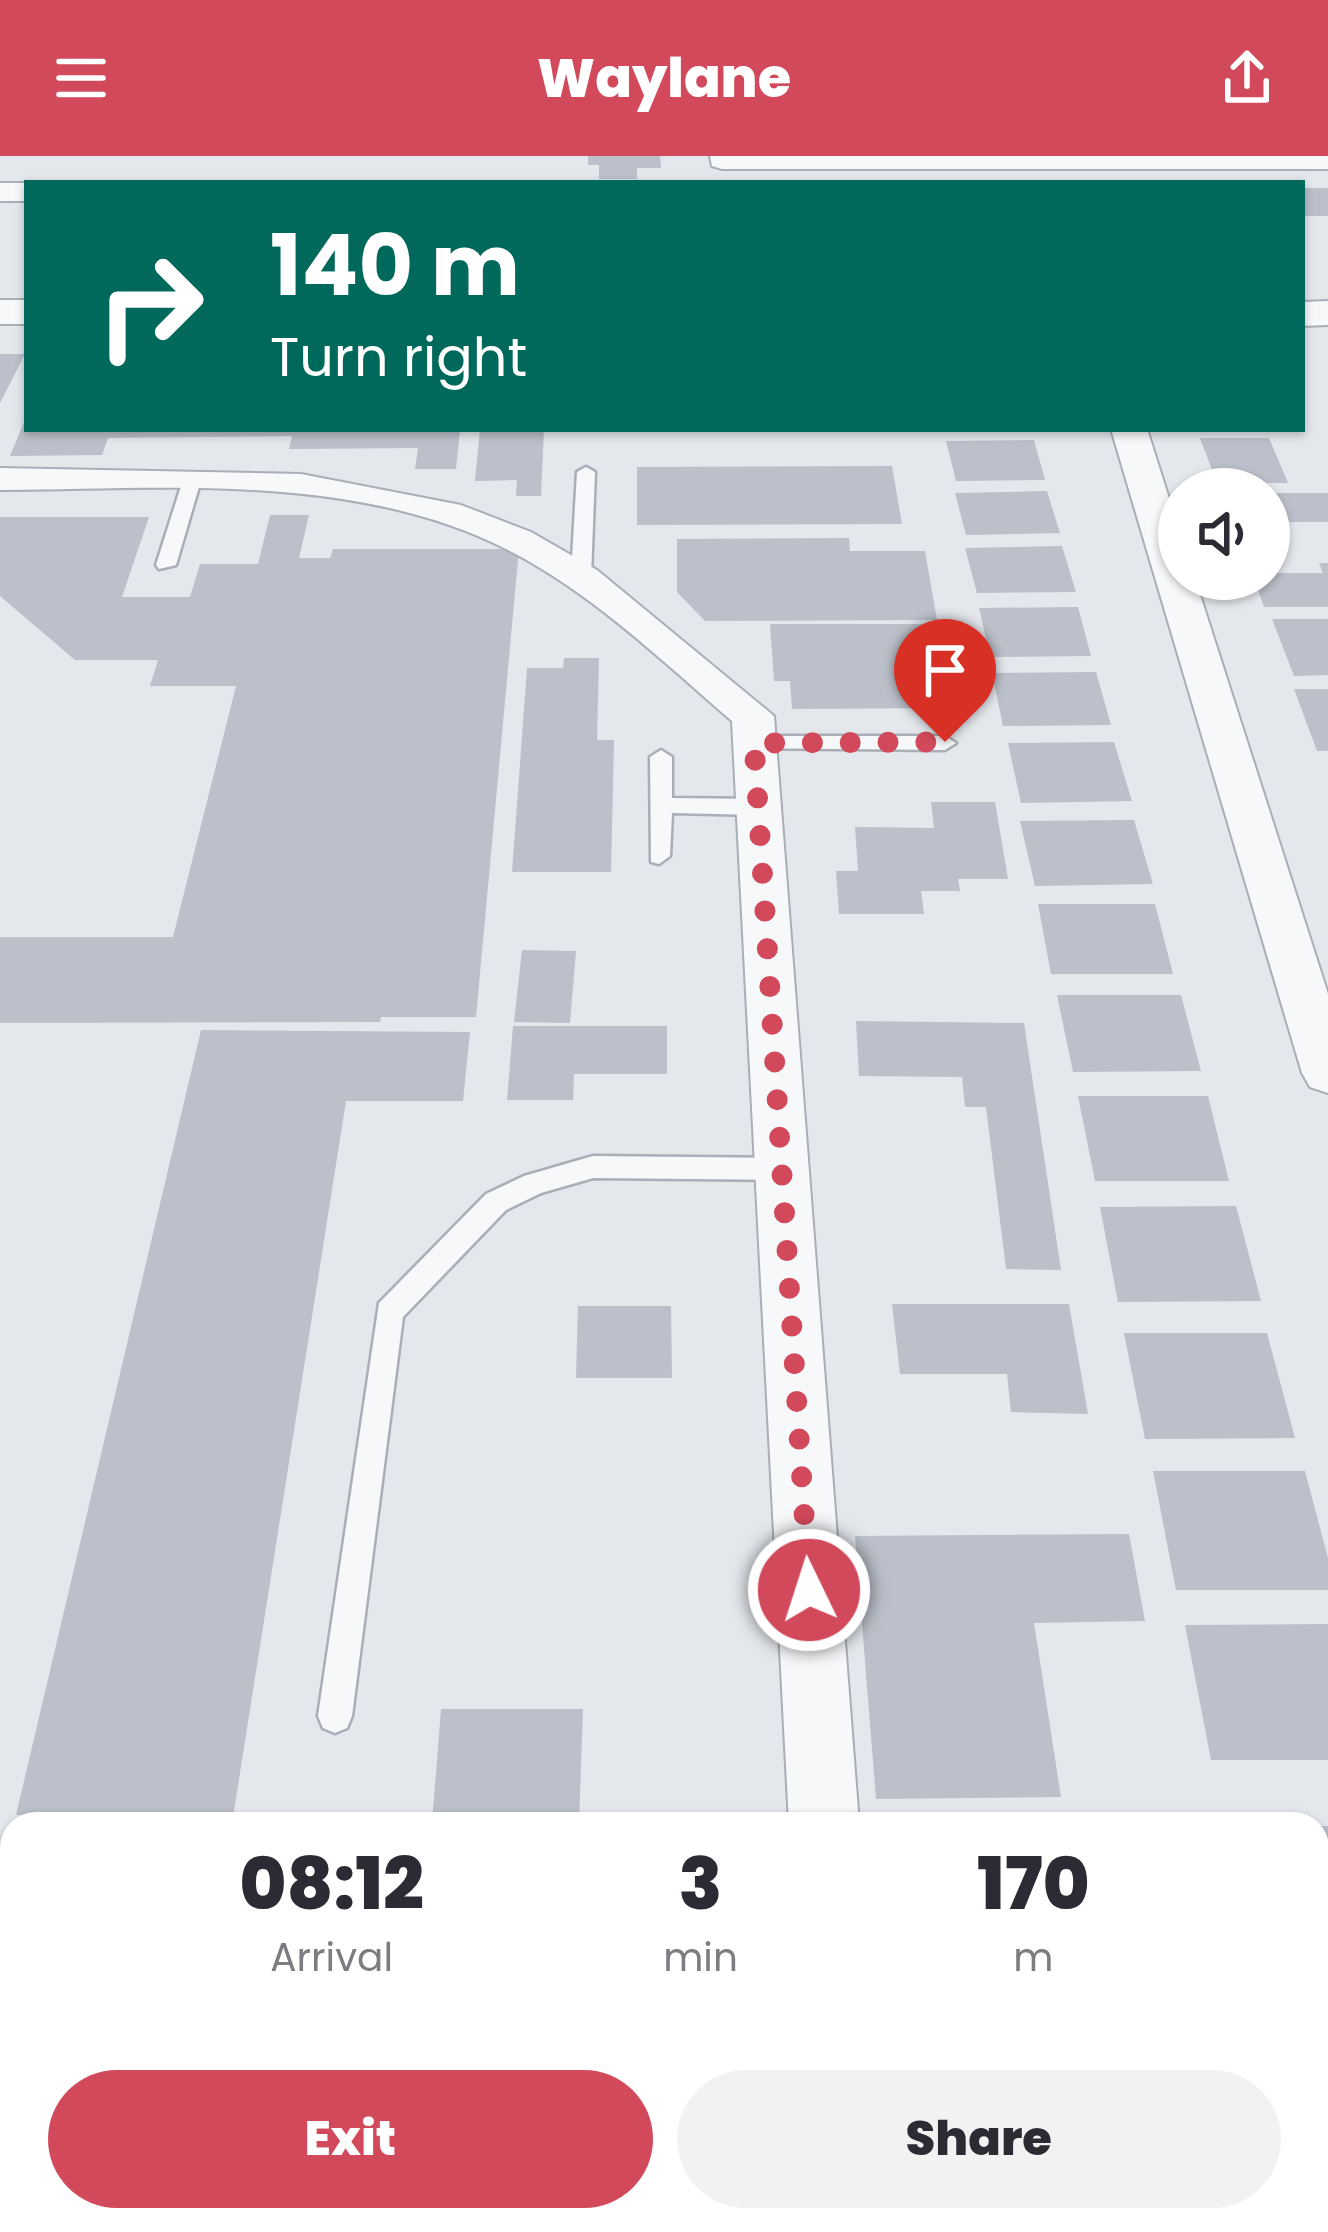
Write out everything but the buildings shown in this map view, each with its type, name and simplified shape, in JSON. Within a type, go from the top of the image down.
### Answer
[{"type":"street","points":[[723,166],[1328,160]]},
{"type":"street","points":[[1130,432],[1328,1073]]},
{"type":"street","points":[[0,479],[344,487],[469,520],[580,576],[753,729],[823,1812]]},
{"type":"lane","points":[[580,576],[586,472]]},
{"type":"lane","points":[[166,565],[192,480]]},
{"type":"lane","points":[[753,729],[945,742]]},
{"type":"lane","points":[[659,856],[662,757]]},
{"type":"lane","points":[[661,805],[758,807]]},
{"type":"lane","points":[[335,1716],[389,1312],[496,1202],[534,1184],[593,1167],[782,1168]]},
{"type":"route","points":[[809,1590],[754,743],[945,742]]}]
